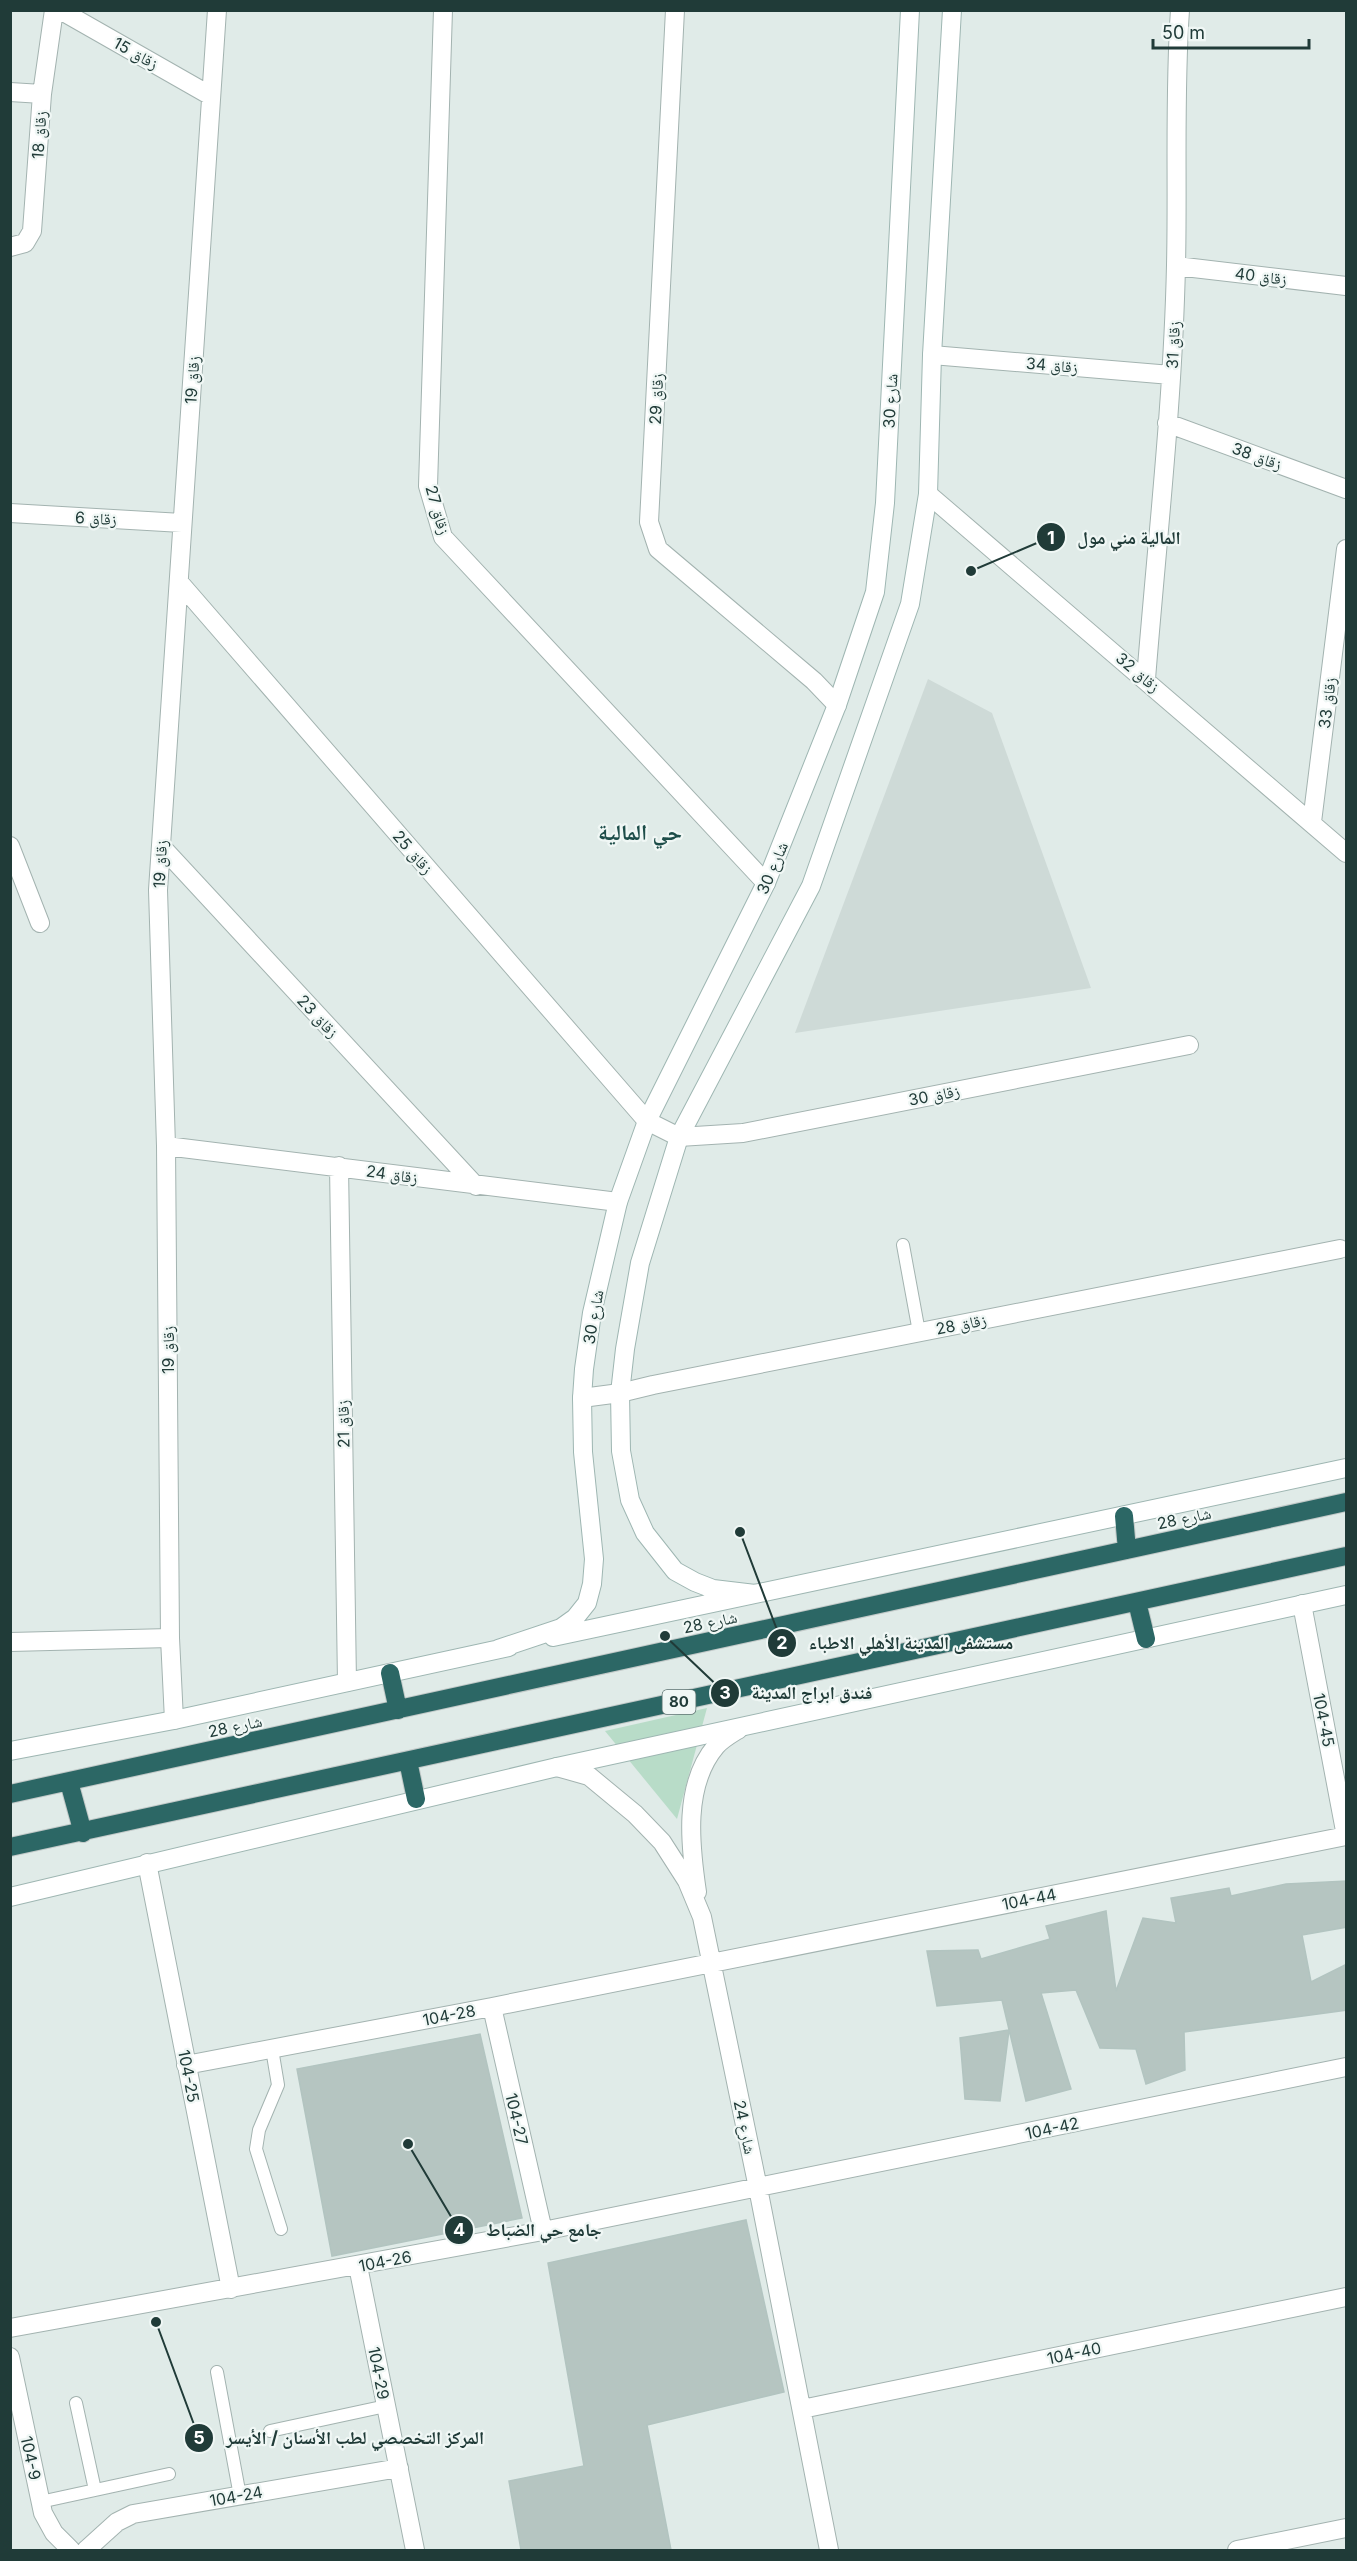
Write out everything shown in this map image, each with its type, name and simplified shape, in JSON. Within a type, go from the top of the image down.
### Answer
[{"type":"highway","name":"شارع 28","points":[[10,1794],[1347,1502]]},
{"type":"highway","points":[[1124,1516],[1127,1550]]},
{"type":"highway","name":"80","points":[[10,1847],[1347,1556]]},
{"type":"highway","points":[[1137,1602],[1146,1639]]},
{"type":"highway","points":[[390,1673],[398,1710]]},
{"type":"highway","points":[[408,1761],[416,1799]]},
{"type":"highway","points":[[69,1782],[82,1833]]},
{"type":"street","name":"زقاق 18","points":[[10,247],[25,243],[32,231],[42,93],[54,10]]},
{"type":"street","name":"زقاق 15","points":[[60,10],[211,96]]},
{"type":"street","name":"زقاق 19","points":[[174,1720],[170,1638],[166,1146],[158,890],[217,10]]},
{"type":"street","name":"زقاق 27","points":[[443,10],[428,486],[443,537],[766,883]]},
{"type":"street","name":"زقاق 29","points":[[675,10],[650,522],[658,549],[814,681],[837,705]]},
{"type":"street","name":"شارع 30","points":[[498,1649],[561,1628],[575,1618],[587,1603],[592,1584],[594,1559],[583,1452],[582,1398],[592,1313],[618,1202],[647,1121],[766,883],[837,705],[875,592],[884,514],[910,10]]},
{"type":"street","points":[[755,1594],[713,1589],[675,1570],[645,1533],[630,1500],[624,1475],[620,1421],[621,1393],[634,1287],[652,1218],[679,1137],[811,886],[910,604],[928,494],[932,355],[952,10]]},
{"type":"street","name":"زقاق 31","points":[[1146,679],[1171,375],[1176,266],[1180,10]]},
{"type":"street","points":[[10,92],[42,93]]},
{"type":"street","name":"زقاق 40","points":[[1176,266],[1347,286]]},
{"type":"street","name":"زقاق 34","points":[[932,355],[1171,375]]},
{"type":"street","name":"زقاق 38","points":[[1167,423],[1347,489]]},
{"type":"street","name":"زقاق 32","points":[[928,494],[1347,853]]},
{"type":"street","name":"زقاق 6","points":[[10,513],[182,523]]},
{"type":"street","name":"زقاق 33","points":[[1312,822],[1347,549]]},
{"type":"street","name":"زقاق 25","points":[[178,582],[647,1121]]},
{"type":"street","points":[[10,846],[40,922]]},
{"type":"street","name":"زقاق 23","points":[[161,846],[476,1186]]},
{"type":"street","name":"زقاق 30","points":[[679,1137],[742,1132],[1189,1045]]},
{"type":"street","points":[[647,1121],[679,1137]]},
{"type":"street","name":"زقاق 24","points":[[166,1146],[618,1202]]},
{"type":"street","name":"زقاق 21","points":[[339,1166],[347,1682]]},
{"type":"street","name":"زقاق 28","points":[[582,1398],[621,1393],[653,1384],[1340,1249]]},
{"type":"street","points":[[10,1751],[174,1720],[1347,1468]]},
{"type":"street","points":[[10,1897],[557,1767],[1347,1595]]},
{"type":"street","name":"104-45","points":[[1302,1605],[1346,1836]]},
{"type":"street","points":[[10,1642],[170,1638]]},
{"type":"street","points":[[702,1917],[691,1831],[694,1792],[705,1763],[717,1744],[739,1729]]},
{"type":"street","name":"شارع 24","points":[[557,1767],[589,1776],[635,1814],[662,1842],[687,1881],[702,1917],[829,2550]]},
{"type":"street","name":"104-44","points":[[711,1963],[1346,1836]]},
{"type":"street","name":"104-25","points":[[147,1863],[231,2289]]},
{"type":"street","name":"104-28","points":[[186,2065],[711,1963]]},
{"type":"street","name":"104-27","points":[[492,2007],[543,2232]]},
{"type":"street","name":"104-42","points":[[758,2188],[1347,2067]]},
{"type":"street","name":"104-26","points":[[10,2328],[543,2232],[758,2188]]},
{"type":"street","name":"104-29","points":[[358,2266],[415,2550]]},
{"type":"street","name":"104-40","points":[[802,2409],[1347,2297]]},
{"type":"street","name":"104-9","points":[[10,2357],[40,2502],[54,2532],[71,2550]]},
{"type":"street","name":"104-24","points":[[86,2550],[117,2523],[133,2514],[399,2468]]},
{"type":"street","points":[[1237,2550],[1311,2543],[1347,2528]]},
{"type":"lane","points":[[903,1245],[919,1332]]},
{"type":"lane","points":[[272,2049],[278,2085],[272,2104],[259,2130],[256,2149],[281,2229]]},
{"type":"lane","points":[[217,2372],[240,2496]]},
{"type":"lane","points":[[76,2403],[95,2490]]},
{"type":"lane","points":[[270,2431],[386,2406]]},
{"type":"lane","points":[[40,2502],[169,2474]]},
{"type":"shaded area","points":[[928,679],[992,713],[1091,988],[795,1033]]},
{"type":"green space","points":[[707,1708],[677,1819],[605,1731]]},
{"type":"building","points":[[1347,1881],[1347,1927],[1302,1935],[1311,1982],[1347,1964],[1347,2010],[1184,2032],[1185,2070],[1146,2084],[1136,2049],[1100,2048],[1076,1990],[1041,1993],[1071,2089],[1026,2101],[1002,2000],[937,2006],[927,1951],[978,1950],[981,1959],[1050,1939],[1046,1926],[1106,1911],[1116,1991],[1143,1918],[1176,1923],[1171,1898],[1229,1888],[1231,1896],[1286,1884]]},
{"type":"building","points":[[1009,2030],[1000,2101],[965,2099],[960,2038]]},
{"type":"building","points":[[480,2034],[522,2218],[332,2256],[297,2069]]},
{"type":"building","points":[[746,2220],[784,2392],[647,2425],[671,2550],[521,2550],[509,2481],[584,2466],[548,2263]]},
{"type":"place","name":"المالية مني مول","points":[[971,571]]},
{"type":"place","name":"مستشفى المدينة الأهلي الاطباء","points":[[740,1532]]},
{"type":"place","name":"فندق ابراج المدينة","points":[[665,1636]]},
{"type":"place","name":"جامع حي الضباط","points":[[408,2144]]},
{"type":"place","name":"المركز التخصصي لطب الأسنان / الأيسر","points":[[156,2322]]},
{"type":"district","name":"حي المالية","points":[[640,832]]}]
